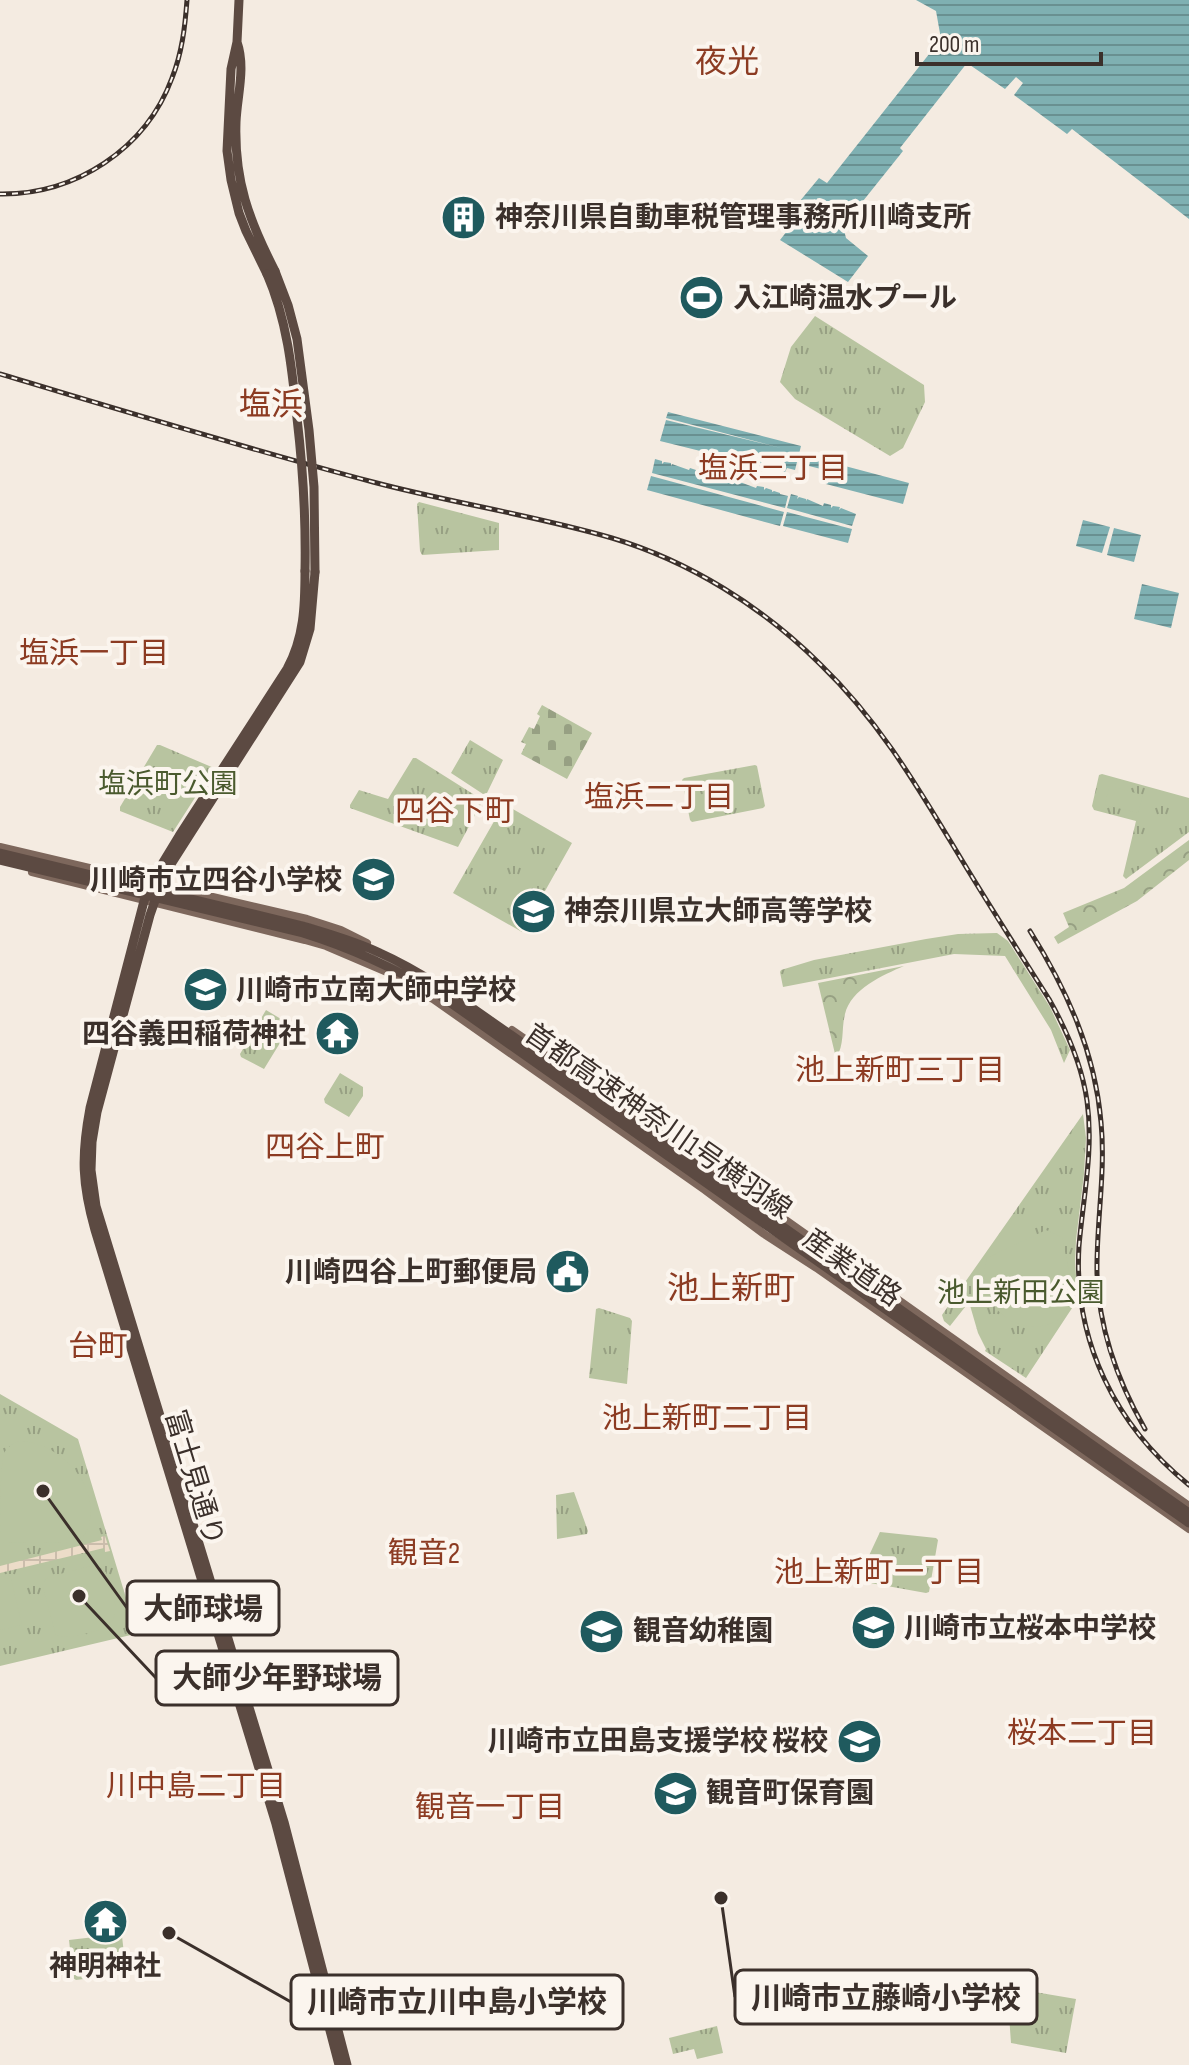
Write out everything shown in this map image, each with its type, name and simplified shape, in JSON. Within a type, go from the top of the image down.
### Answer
[{"type":"highway","points":[[149,902],[156,883],[300,662],[310,629],[314,487],[309,430],[297,339],[288,305],[252,225],[239,178],[236,122],[242,55],[237,42],[239,0]]},
{"type":"highway","name":"首都高速神奈川1号横羽線","points":[[0,850],[303,926],[340,937],[396,961],[466,1004],[1189,1513]]},
{"type":"highway","name":"首都高速神奈川1号横羽線","points":[[0,862],[303,933],[393,967],[450,1002],[1189,1523]]},
{"type":"highway","name":"富士見通り","points":[[149,902],[90,1108],[83,1160],[85,1195],[276,1824],[339,2065]]},
{"type":"highway","name":"富士見通り","points":[[149,902],[97,1112],[91,1160],[92,1190],[284,1822],[347,2065]]},
{"type":"main road","name":"産業道路","points":[[0,850],[307,919],[341,930],[448,987],[774,1212],[1189,1506]]},
{"type":"main road","name":"産業道路","points":[[0,862],[316,943],[394,975],[468,1023],[764,1234],[1189,1529]]},
{"type":"green space","points":[[815,316],[924,385],[925,402],[903,448],[890,456],[795,399],[780,382],[791,347]]},
{"type":"green space","points":[[419,502],[499,523],[499,550],[422,555]]},
{"type":"green space","points":[[542,705],[592,733],[567,779],[521,754],[526,744],[521,742],[529,727],[534,729]]},
{"type":"green space","points":[[470,740],[503,760],[487,793],[483,794],[451,773]]},
{"type":"green space","name":"塩浜町公園","points":[[157,745],[214,768],[173,832],[120,811]]},
{"type":"green space","points":[[413,758],[481,799],[458,847],[350,808],[359,790],[388,799]]},
{"type":"green space","points":[[755,765],[763,808],[690,820],[684,778]]},
{"type":"green space","points":[[1099,775],[1189,798],[1189,832],[1126,879],[1123,876],[1136,821],[1094,810],[1092,806]]},
{"type":"green space","points":[[1109,786],[1143,795],[1138,813],[1105,805]]},
{"type":"green space","points":[[504,804],[572,843],[522,932],[453,893]]},
{"type":"green space","points":[[1189,840],[1189,860],[1137,901],[1058,944],[1054,937],[1069,927],[1063,913],[1124,888]]},
{"type":"green space","points":[[997,933],[1008,941],[1050,1007],[1070,1050],[1064,1063],[1051,1030],[1005,956],[954,954],[783,987],[781,970],[814,960],[958,934]]},
{"type":"green space","points":[[904,966],[869,984],[848,1005],[836,1058],[818,983]]},
{"type":"green space","points":[[266,1010],[291,1025],[264,1069],[240,1054]]},
{"type":"green space","points":[[340,1073],[363,1087],[363,1096],[349,1117],[325,1103],[324,1099]]},
{"type":"green space","name":"池上新田公園","points":[[1083,1114],[1086,1138],[1075,1263],[1078,1299],[1026,1378],[985,1351],[969,1302],[950,1326],[942,1315]]},
{"type":"green space","points":[[1046,1230],[1062,1237],[1075,1301],[1062,1317],[1047,1325],[1030,1326],[1014,1322],[1000,1312],[989,1298],[984,1279],[987,1258]]},
{"type":"green space","points":[[596,1309],[632,1321],[627,1384],[589,1378]]},
{"type":"green space","points":[[0,1394],[78,1439],[135,1634],[0,1666]]},
{"type":"green space","points":[[19,1441],[35,1443],[51,1450],[78,1474],[91,1505],[90,1521],[83,1537],[70,1542],[0,1543],[4,1453]]},
{"type":"green space","points":[[574,1492],[587,1534],[557,1539],[556,1495]]},
{"type":"green space","points":[[880,1532],[938,1540],[929,1592],[859,1581]]},
{"type":"green space","points":[[91,1566],[106,1572],[115,1603],[114,1618],[101,1629],[88,1633],[68,1637],[56,1635],[42,1584],[48,1577]]},
{"type":"green space","points":[[10,1575],[22,1625],[0,1630],[0,1577]]},
{"type":"green space","points":[[120,1934],[124,1974],[73,1978],[69,1940]]},
{"type":"green space","points":[[1023,1990],[1076,1999],[1066,2053],[1011,2043],[1005,1996]]},
{"type":"green space","points":[[717,2026],[723,2053],[697,2059],[694,2049],[673,2054],[669,2038]]},
{"type":"shaded area","points":[[105,1536],[110,1551],[105,1552],[104,1548],[0,1573],[0,1566],[102,1540],[101,1537]]},
{"type":"water","points":[[916,0],[1189,0],[1189,219],[1072,129],[1067,134],[1014,95],[1023,83],[1016,77],[1005,89],[967,63],[843,226],[846,238],[868,256],[848,282],[780,240],[791,226],[785,219],[819,178],[827,183],[941,39],[936,11]]},
{"type":"water","points":[[668,412],[801,446],[795,470],[787,468],[785,472],[660,441],[666,420],[781,448],[666,418]]},
{"type":"water","points":[[811,457],[909,483],[903,504],[822,483],[825,470],[809,466]]},
{"type":"water","points":[[655,459],[662,461],[662,464],[671,463],[671,466],[690,468],[697,473],[698,470],[705,472],[705,475],[723,477],[730,479],[730,482],[732,479],[756,488],[764,487],[764,490],[766,488],[788,496],[785,508],[652,473]]},
{"type":"water","points":[[651,476],[784,512],[780,526],[647,490]]},
{"type":"water","points":[[791,494],[798,496],[797,499],[807,499],[823,506],[824,503],[831,505],[831,508],[840,507],[839,510],[841,508],[856,514],[852,526],[787,508]]},
{"type":"water","points":[[787,512],[852,529],[848,543],[783,526]]},
{"type":"water","points":[[1083,520],[1110,527],[1102,553],[1076,546]]},
{"type":"water","points":[[1114,528],[1141,535],[1134,562],[1107,555]]},
{"type":"water","points":[[1142,584],[1179,593],[1171,628],[1134,619]]},
{"type":"railway","points":[[0,194],[55,186],[81,176],[126,146],[145,126],[172,78],[182,40],[187,0]]},
{"type":"railway","points":[[0,374],[326,469],[612,538],[669,559],[724,588],[798,643],[861,709],[896,756],[1062,1023],[1081,1074],[1089,1119],[1079,1281],[1083,1315],[1092,1348],[1104,1379],[1140,1436],[1189,1485]]},
{"type":"railway","points":[[1030,931],[1067,999],[1093,1071],[1102,1141],[1098,1295],[1111,1354],[1145,1429]]},
{"type":"place","name":"神奈川県自動車税管理事務所川崎支所","points":[[464,217]]},
{"type":"place","name":"入江崎温水プール","points":[[702,298]]},
{"type":"place","name":"川崎市立四谷小学校","points":[[373,880]]},
{"type":"place","name":"神奈川県立大師高等学校","points":[[533,911]]},
{"type":"place","name":"川崎市立南大師中学校","points":[[205,990]]},
{"type":"place","name":"四谷義田稲荷神社","points":[[337,1034]]},
{"type":"place","name":"川崎四谷上町郵便局","points":[[568,1272]]},
{"type":"place","name":"大師球場","points":[[43,1491]]},
{"type":"place","name":"大師少年野球場","points":[[79,1596]]},
{"type":"place","name":"川崎市立桜本中学校","points":[[873,1628]]},
{"type":"place","name":"観音幼稚園","points":[[602,1631]]},
{"type":"place","name":"川崎市立田島支援学校 桜校","points":[[859,1741]]},
{"type":"place","name":"観音町保育園","points":[[675,1793]]},
{"type":"place","name":"川崎市立藤崎小学校","points":[[721,1898]]},
{"type":"place","name":"神明神社","points":[[105,1922]]},
{"type":"place","name":"川崎市立川中島小学校","points":[[169,1933]]},
{"type":"district","name":"夜光","points":[[727,62]]},
{"type":"district","name":"塩浜","points":[[271,405]]},
{"type":"district","name":"塩浜三丁目","points":[[773,469]]},
{"type":"district","name":"塩浜一丁目","points":[[94,654]]},
{"type":"district","name":"塩浜二丁目","points":[[659,798]]},
{"type":"district","name":"四谷下町","points":[[455,812]]},
{"type":"district","name":"池上新町三丁目","points":[[900,1071]]},
{"type":"district","name":"四谷上町","points":[[325,1148]]},
{"type":"district","name":"池上新町","points":[[731,1289]]},
{"type":"district","name":"台町","points":[[98,1347]]},
{"type":"district","name":"池上新町二丁目","points":[[707,1419]]},
{"type":"district","name":"観音2","points":[[424,1554]]},
{"type":"district","name":"池上新町一丁目","points":[[879,1573]]},
{"type":"district","name":"桜本二丁目","points":[[1082,1734]]},
{"type":"district","name":"川中島二丁目","points":[[196,1787]]},
{"type":"district","name":"観音一丁目","points":[[490,1808]]}]
